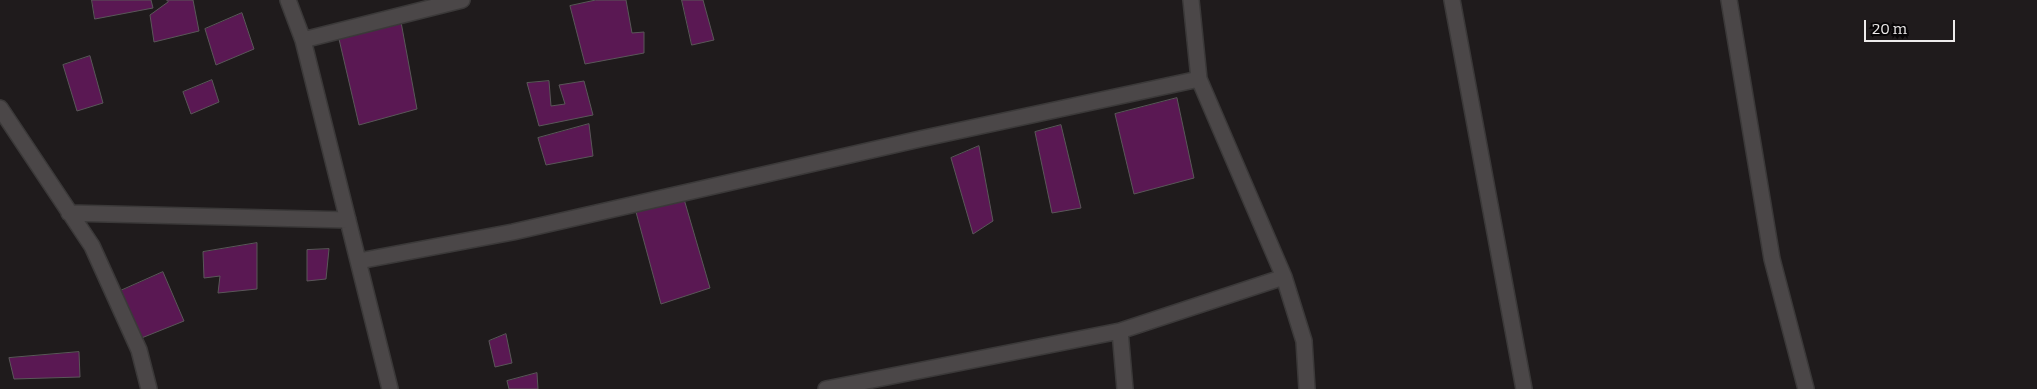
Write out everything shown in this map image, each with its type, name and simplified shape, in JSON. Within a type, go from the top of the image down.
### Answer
[{"type":"street","points":[[288,0],[304,40],[390,389]]},
{"type":"street","points":[[304,40],[462,0]]},
{"type":"street","points":[[1191,0],[1199,79],[1284,277],[1304,341],[1308,389]]},
{"type":"street","points":[[1452,0],[1524,389]]},
{"type":"street","points":[[1729,0],[1772,259],[1806,389]]},
{"type":"street","points":[[359,261],[513,232],[920,139],[1199,79]]},
{"type":"street","points":[[1,111],[92,246],[139,350],[148,389]]},
{"type":"street","points":[[69,213],[348,220]]},
{"type":"street","points":[[826,389],[1120,332],[1284,277]]},
{"type":"street","points":[[1120,332],[1125,389]]},
{"type":"building","points":[[92,0],[151,0],[153,8],[95,19]]},
{"type":"building","points":[[167,0],[193,0],[199,31],[154,42],[150,15],[168,2]]},
{"type":"building","points":[[596,0],[626,0],[632,33],[644,32],[644,53],[585,64],[570,6]]},
{"type":"building","points":[[682,0],[703,0],[714,40],[692,45]]},
{"type":"building","points":[[242,13],[254,49],[216,65],[205,29]]},
{"type":"building","points":[[401,22],[417,109],[359,125],[339,39]]},
{"type":"building","points":[[90,56],[103,103],[77,111],[63,65]]},
{"type":"building","points":[[212,80],[219,102],[191,114],[183,92]]},
{"type":"building","points":[[549,81],[551,106],[565,104],[559,85],[584,81],[593,115],[539,126],[527,83]]},
{"type":"building","points":[[1177,98],[1194,178],[1134,194],[1115,114]]},
{"type":"building","points":[[589,124],[593,156],[546,165],[538,138]]},
{"type":"building","points":[[1061,125],[1081,208],[1052,213],[1035,132]]},
{"type":"building","points":[[979,146],[993,221],[973,234],[951,158]]},
{"type":"building","points":[[684,199],[710,288],[661,304],[636,212]]},
{"type":"building","points":[[257,243],[257,289],[218,293],[220,276],[204,278],[203,252]]},
{"type":"building","points":[[329,249],[326,279],[307,281],[307,250]]},
{"type":"building","points":[[163,272],[184,321],[139,339],[118,292]]},
{"type":"building","points":[[506,334],[512,363],[495,367],[489,341]]},
{"type":"building","points":[[79,352],[80,377],[14,379],[9,358]]},
{"type":"building","points":[[537,373],[538,389],[509,389],[507,381]]}]
